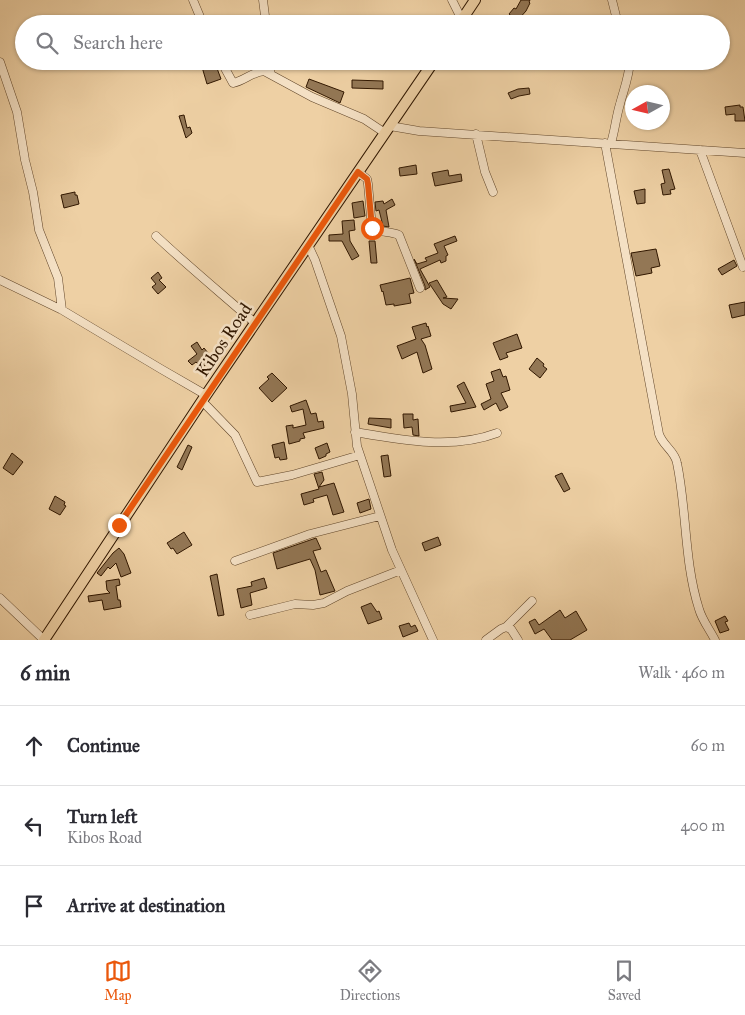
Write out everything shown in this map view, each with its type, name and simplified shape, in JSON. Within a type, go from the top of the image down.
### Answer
[{"type":"main road","points":[[465,15],[475,0]]},
{"type":"main road","name":"Kibos Road","points":[[46,639],[204,398],[428,70]]},
{"type":"street","points":[[193,0],[199,15]]},
{"type":"street","points":[[263,0],[265,15]]},
{"type":"street","points":[[452,0],[457,15]]},
{"type":"street","points":[[612,0],[616,15]]},
{"type":"street","points":[[0,62],[16,112],[39,230],[58,278],[62,310]]},
{"type":"street","points":[[226,70],[233,83],[258,72],[270,73],[312,97],[388,130],[476,134],[745,153]]},
{"type":"street","points":[[629,70],[616,128],[608,143],[659,434],[662,442],[674,454],[677,463],[685,516],[688,557],[698,608],[714,640]]},
{"type":"street","points":[[476,134],[485,172],[493,192]]},
{"type":"street","points":[[700,150],[743,267]]},
{"type":"street","points":[[358,172],[367,179],[372,228],[380,232],[399,235],[420,288]]},
{"type":"street","points":[[156,236],[182,261],[255,323]]},
{"type":"street","points":[[308,245],[341,336],[352,394],[355,432],[360,455],[392,550],[408,589],[433,640]]},
{"type":"street","points":[[0,280],[62,310],[161,369],[204,398],[235,435],[256,482],[292,475],[360,455]]},
{"type":"street","points":[[355,432],[418,442],[458,442],[484,438],[497,433]]},
{"type":"street","points":[[235,561],[310,534],[380,516]]},
{"type":"street","points":[[250,615],[295,604],[313,605],[324,603],[347,591],[401,570]]},
{"type":"street","points":[[0,598],[46,639]]},
{"type":"street","points":[[486,640],[506,627],[532,601]]},
{"type":"street","points":[[506,627],[511,629],[518,640]]},
{"type":"building","points":[[521,0],[530,0],[522,15],[509,14],[514,8],[516,9]]},
{"type":"building","points":[[203,70],[218,70],[221,79],[207,84]]},
{"type":"building","points":[[309,79],[344,92],[340,103],[306,87]]},
{"type":"building","points":[[352,80],[383,81],[383,89],[352,88]]},
{"type":"building","points":[[529,88],[530,94],[511,99],[508,93],[518,89]]},
{"type":"building","points":[[740,105],[740,107],[743,107],[745,121],[735,121],[735,114],[726,115],[725,107]]},
{"type":"building","points":[[184,115],[187,128],[190,127],[192,133],[186,138],[179,116]]},
{"type":"building","points":[[416,165],[417,174],[400,176],[399,168]]},
{"type":"building","points":[[669,169],[675,189],[670,190],[671,194],[663,195],[661,184],[665,183],[662,170]]},
{"type":"building","points":[[448,170],[449,176],[461,174],[462,181],[435,186],[432,173]]},
{"type":"building","points":[[645,189],[645,203],[637,204],[634,191]]},
{"type":"building","points":[[75,192],[79,204],[64,208],[61,195]]},
{"type":"building","points":[[392,199],[395,205],[386,210],[389,227],[383,226],[379,210],[376,211],[375,202],[383,201],[384,204]]},
{"type":"building","points":[[363,201],[365,216],[354,218],[352,203]]},
{"type":"building","points":[[354,220],[355,230],[349,231],[350,241],[359,256],[352,260],[342,241],[329,241],[329,235],[343,234],[342,221]]},
{"type":"building","points":[[455,236],[457,241],[444,246],[448,255],[446,256],[446,261],[441,263],[440,260],[420,269],[430,287],[425,290],[414,259],[417,264],[427,261],[425,258],[438,253],[434,244]]},
{"type":"building","points":[[369,241],[375,241],[377,263],[371,263]]},
{"type":"building","points":[[656,249],[660,266],[651,268],[652,273],[636,276],[631,253]]},
{"type":"building","points":[[734,260],[737,266],[722,275],[718,269]]},
{"type":"building","points":[[158,272],[162,278],[159,280],[166,287],[158,294],[152,287],[156,284],[151,278]]},
{"type":"building","points":[[410,278],[414,293],[409,294],[411,303],[394,306],[394,304],[386,305],[380,285]]},
{"type":"building","points":[[437,280],[447,297],[443,298],[458,299],[451,309],[443,304],[429,283]]},
{"type":"building","points":[[745,302],[745,315],[732,318],[729,305]]},
{"type":"building","points":[[426,323],[431,336],[421,339],[425,345],[432,369],[423,373],[417,352],[402,359],[397,346],[416,339],[412,327]]},
{"type":"building","points":[[517,334],[522,348],[506,353],[508,357],[500,360],[493,343]]},
{"type":"building","points":[[197,342],[202,350],[204,348],[208,353],[205,355],[210,361],[202,368],[196,362],[192,365],[188,361],[197,354],[191,346]]},
{"type":"building","points":[[537,358],[547,369],[540,378],[529,369]]},
{"type":"building","points":[[500,369],[503,377],[506,376],[510,390],[501,393],[508,407],[500,411],[496,403],[484,410],[481,404],[491,399],[486,384],[494,381],[491,372]]},
{"type":"building","points":[[272,373],[287,388],[272,402],[259,388],[269,379],[267,377]]},
{"type":"building","points":[[464,382],[476,407],[451,412],[450,406],[466,403],[457,386]]},
{"type":"building","points":[[306,400],[311,414],[316,413],[318,422],[323,421],[324,428],[303,433],[305,438],[289,444],[286,426],[293,425],[293,428],[306,425],[303,409],[292,412],[290,406]]},
{"type":"building","points":[[403,414],[413,414],[413,420],[418,419],[419,436],[413,435],[412,427],[404,428]]},
{"type":"building","points":[[369,418],[391,419],[391,428],[368,424]]},
{"type":"building","points":[[284,442],[287,459],[280,460],[279,457],[275,458],[272,445]]},
{"type":"building","points":[[327,443],[330,452],[319,459],[315,448]]},
{"type":"building","points":[[188,445],[192,447],[182,470],[177,467]]},
{"type":"building","points":[[12,453],[23,462],[13,475],[3,468]]},
{"type":"building","points":[[388,455],[391,476],[384,477],[381,456]]},
{"type":"building","points":[[322,472],[324,480],[319,487],[334,483],[344,512],[333,515],[327,495],[313,499],[314,502],[304,505],[301,494],[319,489],[314,474]]},
{"type":"building","points":[[562,473],[570,489],[564,492],[555,476]]},
{"type":"building","points":[[55,496],[65,502],[64,505],[66,506],[60,515],[49,509]]},
{"type":"building","points":[[369,499],[371,509],[360,513],[357,503]]},
{"type":"building","points":[[184,532],[192,545],[177,554],[167,543]]},
{"type":"building","points":[[438,537],[441,545],[425,551],[422,543]]},
{"type":"building","points":[[316,538],[321,549],[313,551],[321,572],[326,570],[335,591],[320,595],[315,570],[310,559],[277,569],[273,553]]},
{"type":"building","points":[[119,548],[124,554],[131,573],[121,577],[116,563],[110,569],[108,567],[101,576],[97,573],[113,553]]},
{"type":"building","points":[[217,574],[224,615],[218,616],[210,576]]},
{"type":"building","points":[[264,578],[267,588],[250,593],[252,605],[241,608],[237,589],[252,586],[251,582]]},
{"type":"building","points":[[119,579],[120,585],[116,586],[121,607],[104,610],[102,600],[89,602],[88,596],[110,593],[107,590],[106,581]]},
{"type":"building","points":[[371,603],[377,612],[379,611],[382,619],[368,624],[361,607]]},
{"type":"building","points":[[560,610],[565,618],[576,611],[587,630],[570,640],[552,640],[544,629],[535,634],[529,622],[535,619],[539,625]]},
{"type":"building","points":[[725,616],[728,621],[725,622],[729,630],[720,633],[715,621]]},
{"type":"building","points":[[409,623],[411,627],[415,625],[418,631],[403,637],[399,626]]},
{"type":"route","points":[[119,525],[358,172],[367,179],[372,228]]}]
